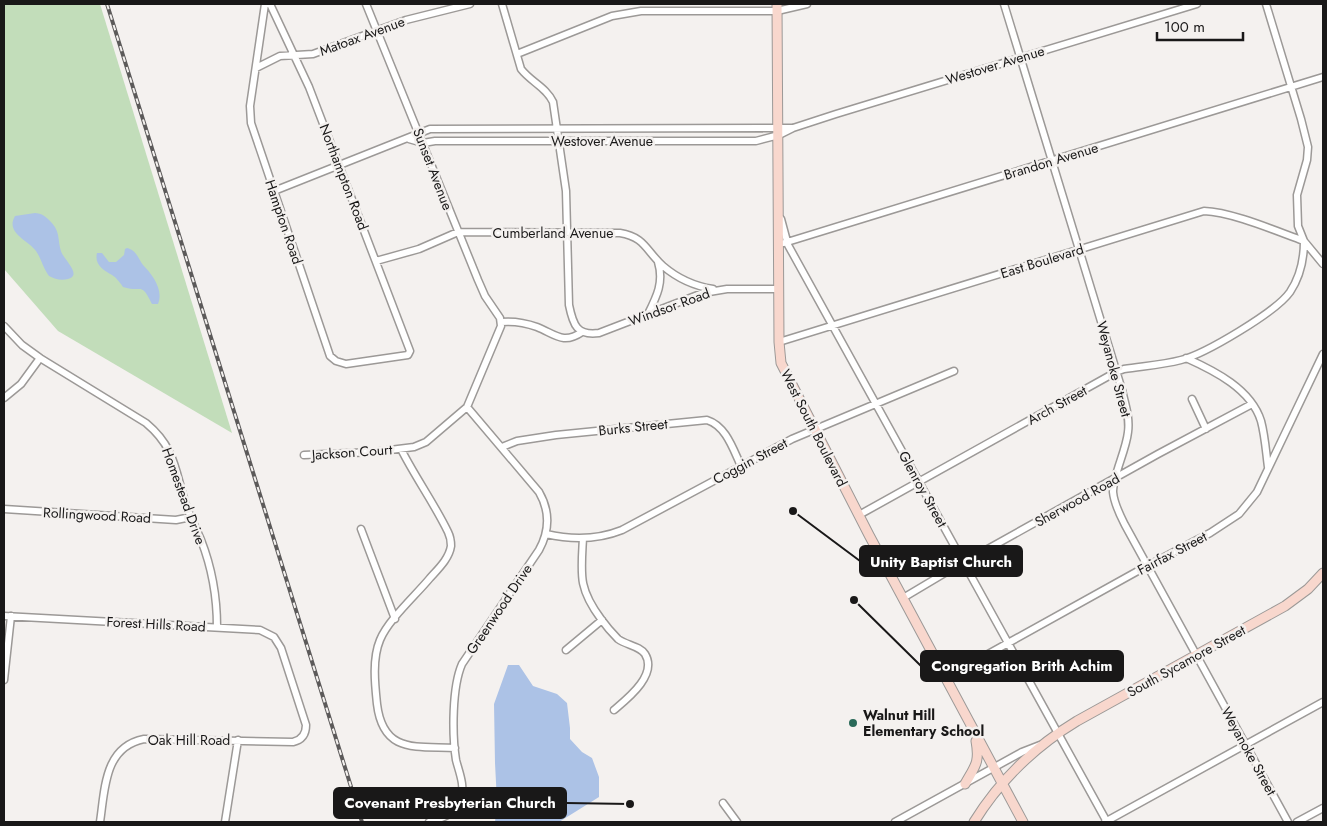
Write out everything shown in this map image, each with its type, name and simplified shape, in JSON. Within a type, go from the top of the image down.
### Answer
[{"type":"street","name":"Hampton Road","points":[[265,4],[250,106],[251,123],[321,332],[332,358],[341,364],[400,357],[409,353]]},
{"type":"street","name":"Northampton Road","points":[[270,4],[309,87],[409,353]]},
{"type":"street","name":"Sunset Avenue","points":[[366,4],[485,296],[501,322]]},
{"type":"street","name":"Matoax Avenue","points":[[256,68],[280,56],[313,54],[406,20],[470,4]]},
{"type":"street","points":[[467,407],[499,332],[501,322],[536,327],[560,338],[569,339],[582,332],[574,321],[569,305],[566,191],[553,102],[550,96],[521,69],[502,4]]},
{"type":"street","points":[[517,54],[612,16],[641,11],[777,7],[807,4]]},
{"type":"street","name":"Weyanoke Street","points":[[1004,4],[1128,417],[1128,430],[1113,492],[1118,511],[1288,822]]},
{"type":"street","name":"Westover Avenue","points":[[274,191],[409,139],[430,129],[632,128],[778,131],[793,128],[1197,4]]},
{"type":"street","points":[[1266,4],[1308,147],[1307,160],[1298,185],[1296,205],[1298,226],[1304,241],[1323,264]]},
{"type":"street","name":"West South Boulevard","points":[[777,7],[778,205],[783,244],[779,289],[779,342],[783,368],[945,678],[1023,822]]},
{"type":"street","name":"Brandon Avenue","points":[[783,244],[1323,78]]},
{"type":"street","points":[[492,128],[492,141]]},
{"type":"street","points":[[632,128],[632,141]]},
{"type":"street","name":"Westover Avenue","points":[[409,139],[423,143],[492,141],[756,141],[778,131]]},
{"type":"street","name":"East Boulevard","points":[[779,342],[1204,211],[1212,211],[1237,218],[1304,241]]},
{"type":"street","name":"Cumberland Avenue","points":[[376,262],[419,249],[458,232],[620,233],[637,238],[658,261],[686,281],[716,290]]},
{"type":"street","name":"Arch Street","points":[[859,515],[1116,372],[1186,358],[1236,333],[1282,301],[1290,292],[1300,271],[1304,241]]},
{"type":"street","name":"Glenroy Street","points":[[783,244],[876,403],[1106,822]]},
{"type":"street","points":[[647,314],[658,294],[660,285],[661,277],[658,261]]},
{"type":"street","name":"Windsor Road","points":[[582,332],[599,333],[692,296],[716,290],[779,289]]},
{"type":"street","name":"Homestead Drive","points":[[4,326],[40,358],[154,430],[167,445],[211,571],[218,627]]},
{"type":"street","name":"Fairfax Street","points":[[945,678],[1147,566],[1210,534],[1239,514],[1254,498],[1323,354]]},
{"type":"street","points":[[4,398],[21,384],[40,358]]},
{"type":"street","points":[[1186,358],[1230,382],[1252,404],[1260,420],[1268,468]]},
{"type":"street","name":"Coggin Street","points":[[546,534],[583,538],[602,536],[622,530],[792,439],[954,371]]},
{"type":"street","points":[[1192,398],[1206,429]]},
{"type":"street","name":"Sherwood Road","points":[[903,598],[963,562],[1252,404]]},
{"type":"street","name":"Greenwood Drive","points":[[429,822],[450,814],[455,810],[461,799],[462,786],[455,748],[455,688],[458,672],[539,550],[546,534],[548,521],[542,498],[502,447],[467,407]]},
{"type":"street","name":"Jackson Court","points":[[304,455],[374,452],[414,447],[426,442],[467,407]]},
{"type":"street","name":"Burks Street","points":[[502,447],[516,441],[701,420],[712,422],[721,429],[741,466]]},
{"type":"street","points":[[401,448],[448,532],[451,543],[448,556],[383,634],[377,653],[377,701],[380,722],[390,738],[401,744],[455,748]]},
{"type":"street","name":"Rollingwood Road","points":[[4,509],[176,520],[191,517]]},
{"type":"street","points":[[361,530],[395,619]]},
{"type":"street","points":[[583,538],[582,571],[584,589],[589,602],[622,642],[643,651],[648,663],[639,686],[634,693],[614,710]]},
{"type":"street","name":"South Sycamore Street","points":[[974,822],[1015,768],[1043,743],[1285,606],[1308,589],[1323,573]]},
{"type":"street","name":"Forest Hills Road","points":[[4,616],[218,627],[260,630],[269,634],[277,641],[281,648],[306,730],[304,736],[297,741],[277,742]]},
{"type":"street","points":[[4,680],[11,616]]},
{"type":"street","points":[[566,650],[602,620]]},
{"type":"street","points":[[1106,822],[1323,702]]},
{"type":"street","points":[[965,784],[975,768],[978,757],[975,734]]},
{"type":"street","name":"Oak Hill Road","points":[[100,822],[110,767],[118,752],[130,743],[144,739],[277,742]]},
{"type":"street","points":[[225,822],[238,740]]},
{"type":"street","name":"South Sycamore Street","points":[[895,822],[1022,752],[1043,743]]},
{"type":"street","points":[[723,803],[737,822]]},
{"type":"street","points":[[1297,822],[1323,808]]},
{"type":"green space","points":[[4,4],[100,4],[232,433],[58,331],[4,269]]},
{"type":"water","points":[[35,213],[45,216],[55,227],[62,254],[73,270],[74,274],[72,277],[60,280],[49,276],[36,251],[15,232],[13,222],[15,216]]},
{"type":"water","points":[[127,248],[135,252],[156,283],[159,293],[158,304],[152,304],[143,290],[123,287],[98,264],[97,253],[102,253],[109,262],[116,262],[124,255]]},
{"type":"water","points":[[508,665],[519,665],[533,686],[557,694],[567,703],[570,739],[582,752],[592,758],[599,777],[599,797],[559,822],[495,822],[497,802],[494,704]]},
{"type":"railway","points":[[107,4],[362,822]]},
{"type":"place","name":"Unity Baptist Church","points":[[793,511]]},
{"type":"place","name":"Congregation Brith Achim","points":[[854,600]]},
{"type":"place","name":"Walnut Hill Elementary School","points":[[853,723]]},
{"type":"place","name":"Covenant Presbyterian Church","points":[[630,804]]}]
